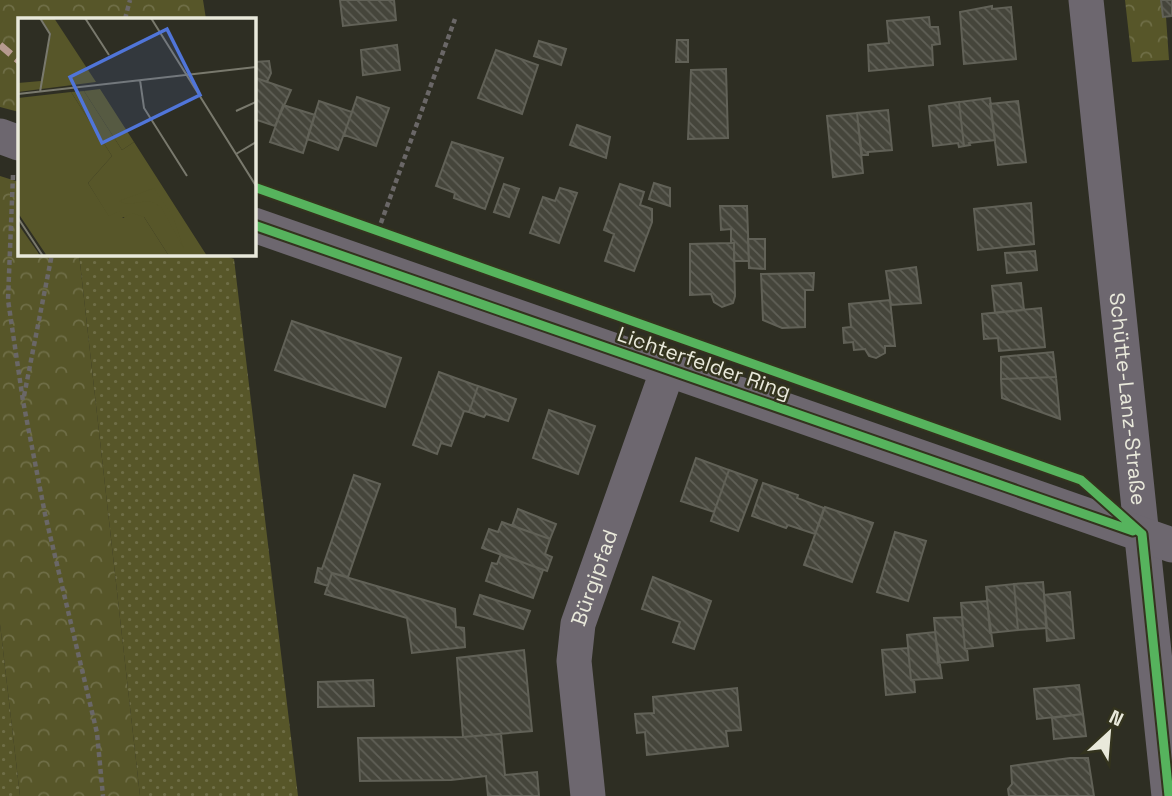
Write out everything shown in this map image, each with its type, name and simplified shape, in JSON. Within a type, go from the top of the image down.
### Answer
[{"type":"street","name":"Schütte-Lanz-Straße","points":[[1086,0],[1157,539],[1169,796]]},
{"type":"street","points":[[0,136],[16,157]]},
{"type":"street","name":"Lichterfelder Ring","points":[[256,226],[1157,539]]},
{"type":"street","name":"Bürgipfad","points":[[588,796],[574,661],[578,624],[667,369]]},
{"type":"path","points":[[125,18],[130,0]]},
{"type":"path","points":[[378,231],[455,19]]},
{"type":"path","points":[[16,157],[8,300],[23,401],[45,514],[97,733],[103,796]]},
{"type":"path","points":[[23,401],[52,256]]},
{"type":"green space","points":[[0,0],[203,0],[206,18],[18,18],[18,112],[0,107]]},
{"type":"green space","points":[[1125,0],[1161,0],[1163,17],[1166,17],[1169,60],[1132,62]]},
{"type":"green space","points":[[0,176],[18,182],[18,256],[79,256],[140,796],[20,796],[0,624]]},
{"type":"green space","points":[[79,256],[226,256],[234,259],[298,796],[140,796]]},
{"type":"green space","points":[[0,624],[20,796],[0,796]]},
{"type":"building","points":[[340,0],[394,0],[396,20],[343,26]]},
{"type":"building","points":[[1161,0],[1172,0],[1172,16],[1163,17]]},
{"type":"building","points":[[992,6],[992,9],[1011,7],[1016,59],[964,64],[960,12]]},
{"type":"building","points":[[929,17],[930,27],[938,27],[940,44],[932,45],[933,65],[869,71],[868,45],[889,43],[887,21]]},
{"type":"building","points":[[677,40],[688,40],[688,62],[676,62]]},
{"type":"building","points":[[539,41],[566,49],[561,65],[534,56]]},
{"type":"building","points":[[397,45],[400,70],[363,75],[361,50]]},
{"type":"building","points":[[496,50],[538,65],[522,114],[478,98]]},
{"type":"building","points":[[269,61],[271,73],[267,82],[256,78],[256,62]]},
{"type":"building","points":[[726,69],[728,138],[688,139],[691,70]]},
{"type":"building","points":[[256,78],[291,90],[275,126],[256,120]]},
{"type":"building","points":[[357,97],[389,108],[376,146],[344,135]]},
{"type":"building","points":[[990,98],[995,140],[964,146],[959,102]]},
{"type":"building","points":[[319,101],[352,112],[338,150],[307,139]]},
{"type":"building","points":[[1018,101],[1026,162],[998,165],[990,104]]},
{"type":"building","points":[[959,102],[964,146],[959,147],[958,143],[933,146],[929,106]]},
{"type":"building","points":[[283,105],[315,115],[303,153],[270,142]]},
{"type":"building","points":[[888,110],[892,150],[862,155],[857,113]]},
{"type":"building","points":[[857,113],[863,173],[833,177],[827,116]]},
{"type":"building","points":[[577,125],[610,137],[606,158],[570,145]]},
{"type":"building","points":[[452,142],[503,158],[485,209],[454,198],[455,193],[436,186]]},
{"type":"building","points":[[654,183],[670,188],[670,206],[649,199]]},
{"type":"building","points":[[504,184],[519,189],[509,217],[494,212]]},
{"type":"building","points":[[620,184],[644,192],[640,205],[652,209],[652,222],[634,271],[605,261],[614,234],[604,230]]},
{"type":"building","points":[[560,188],[577,193],[559,243],[530,233],[543,197],[555,201]]},
{"type":"building","points":[[1031,203],[1034,244],[978,250],[974,209]]},
{"type":"building","points":[[720,206],[747,206],[749,261],[734,261],[731,229],[721,230]]},
{"type":"building","points":[[748,239],[765,239],[765,269],[749,268]]},
{"type":"building","points":[[734,243],[733,303],[722,307],[714,302],[711,294],[690,295],[690,244]]},
{"type":"building","points":[[1035,251],[1037,270],[1007,273],[1005,253]]},
{"type":"building","points":[[916,267],[921,303],[891,305],[886,271]]},
{"type":"building","points":[[814,273],[813,290],[805,290],[805,327],[782,328],[763,320],[761,274]]},
{"type":"building","points":[[1021,283],[1024,310],[995,313],[992,286]]},
{"type":"building","points":[[890,300],[895,346],[885,346],[885,353],[876,358],[869,356],[865,349],[854,350],[853,342],[844,343],[843,328],[851,327],[849,304]]},
{"type":"building","points":[[1041,308],[1045,347],[999,351],[998,338],[984,339],[982,314]]},
{"type":"building","points":[[292,321],[401,358],[385,407],[275,370]]},
{"type":"building","points":[[1053,352],[1056,377],[1001,379],[1001,357]]},
{"type":"building","points":[[439,372],[478,386],[469,412],[464,411],[451,446],[441,443],[437,454],[413,445]]},
{"type":"building","points":[[1056,377],[1060,419],[1002,398],[1001,379]]},
{"type":"building","points":[[478,386],[516,399],[508,421],[469,412]]},
{"type":"building","points":[[549,410],[595,426],[578,474],[533,458]]},
{"type":"building","points":[[696,458],[729,470],[714,512],[681,501]]},
{"type":"building","points":[[729,470],[757,480],[738,531],[711,521]]},
{"type":"building","points":[[354,475],[380,484],[348,577],[332,573],[328,586],[315,582],[318,568],[322,569]]},
{"type":"building","points":[[763,483],[798,495],[797,498],[824,508],[815,534],[788,525],[786,528],[752,516]]},
{"type":"building","points":[[825,507],[873,523],[852,582],[804,565]]},
{"type":"building","points":[[518,509],[556,524],[550,539],[512,526]]},
{"type":"building","points":[[502,522],[550,539],[545,554],[552,557],[547,571],[482,548],[489,529],[498,532]]},
{"type":"building","points":[[895,532],[926,541],[908,601],[877,592]]},
{"type":"building","points":[[501,554],[543,570],[533,598],[486,581],[492,563],[497,564]]},
{"type":"building","points":[[332,573],[455,609],[456,627],[464,628],[465,647],[412,653],[407,618],[325,594]]},
{"type":"building","points":[[653,577],[711,601],[694,649],[673,642],[680,622],[642,609]]},
{"type":"building","points":[[1043,582],[1047,628],[1018,630],[1014,584]]},
{"type":"building","points":[[1014,584],[1018,630],[990,633],[986,587]]},
{"type":"building","points":[[1070,592],[1074,638],[1047,641],[1044,595]]},
{"type":"building","points":[[480,595],[530,611],[523,629],[474,614]]},
{"type":"building","points":[[987,601],[993,646],[965,649],[961,603]]},
{"type":"building","points":[[962,617],[968,660],[938,663],[934,618]]},
{"type":"building","points":[[935,632],[942,678],[911,680],[907,635]]},
{"type":"building","points":[[908,648],[915,692],[886,695],[882,650]]},
{"type":"building","points":[[524,650],[532,731],[463,737],[457,658]]},
{"type":"building","points":[[373,680],[374,706],[318,707],[318,682]]},
{"type":"building","points":[[1079,685],[1083,714],[1037,719],[1034,689]]},
{"type":"building","points":[[737,688],[741,730],[726,731],[728,746],[647,755],[645,732],[637,733],[635,714],[654,713],[653,697]]},
{"type":"building","points":[[1083,714],[1086,736],[1054,739],[1052,718]]},
{"type":"building","points":[[501,734],[505,775],[537,772],[539,796],[488,796],[486,776],[451,780],[360,781],[358,738]]},
{"type":"building","points":[[1088,758],[1094,796],[1009,796],[1008,789],[1012,784],[1011,766]]},
{"type":"marked path","points":[[0,45],[18,60]]},
{"type":"cycle path","points":[[256,188],[1081,480],[1142,534]]},
{"type":"cycle path","points":[[256,226],[1133,531]]},
{"type":"cycle path","points":[[1142,534],[1169,796]]}]
